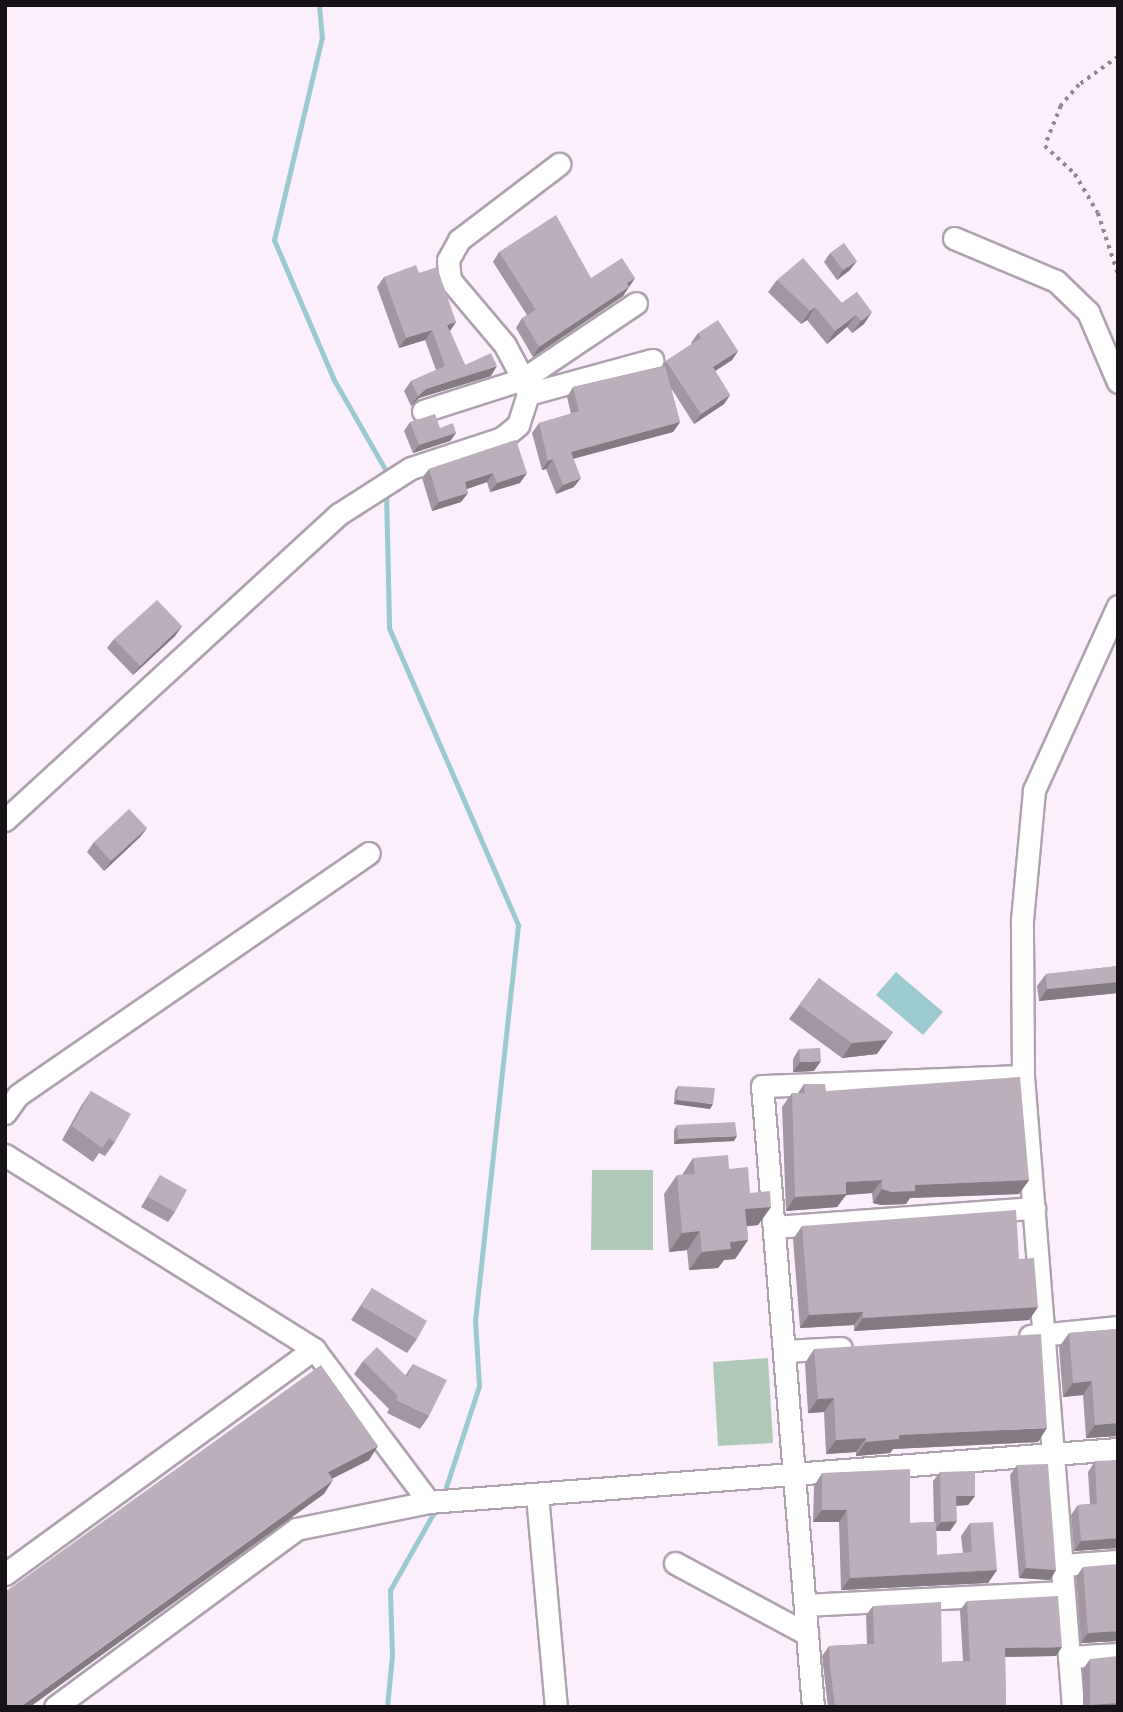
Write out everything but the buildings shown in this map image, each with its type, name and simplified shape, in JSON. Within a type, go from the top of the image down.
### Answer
[{"type":"street","points":[[5,820],[339,514],[411,468],[502,438],[518,425],[525,387],[505,345],[450,279],[448,260],[460,240],[559,164]]},
{"type":"street","points":[[954,238],[1056,281],[1088,312],[1118,382]]},
{"type":"street","points":[[525,387],[636,303]]},
{"type":"street","points":[[423,411],[652,360]]},
{"type":"street","points":[[1073,1707],[1023,1076],[1022,920],[1034,790],[1118,606]]},
{"type":"street","points":[[5,1113],[18,1095],[369,853]]},
{"type":"street","points":[[813,1707],[762,1086],[1023,1076]]},
{"type":"street","points":[[5,1155],[314,1349],[429,1502]]},
{"type":"street","points":[[774,1227],[1034,1208]]},
{"type":"street","points":[[1003,1338],[1118,1327]]},
{"type":"street","points":[[784,1351],[866,1346]]},
{"type":"street","points":[[5,1574],[314,1349]]},
{"type":"street","points":[[55,1707],[296,1529],[429,1502],[1118,1449]]},
{"type":"street","points":[[537,1495],[556,1707]]},
{"type":"street","points":[[1062,1564],[1118,1561]]},
{"type":"street","points":[[675,1563],[807,1634]]},
{"type":"street","points":[[805,1605],[1064,1592]]},
{"type":"street","points":[[1069,1657],[1118,1654]]},
{"type":"path","points":[[1118,57],[1079,85],[1061,106],[1045,146],[1075,174],[1098,214],[1118,274]]},
{"type":"green space","points":[[592,1170],[653,1170],[653,1250],[591,1250]]},
{"type":"green space","points":[[768,1358],[773,1443],[718,1446],[713,1362]]},
{"type":"water","points":[[896,972],[943,1012],[923,1035],[876,995]]},
{"type":"waterway","points":[[319,5],[322,37],[274,240],[334,380],[385,469],[385,478]]},
{"type":"waterway","points":[[386,491],[389,628],[518,925],[475,1320],[479,1386],[443,1496]]},
{"type":"waterway","points":[[387,1707],[392,1655],[390,1590],[437,1507]]}]
